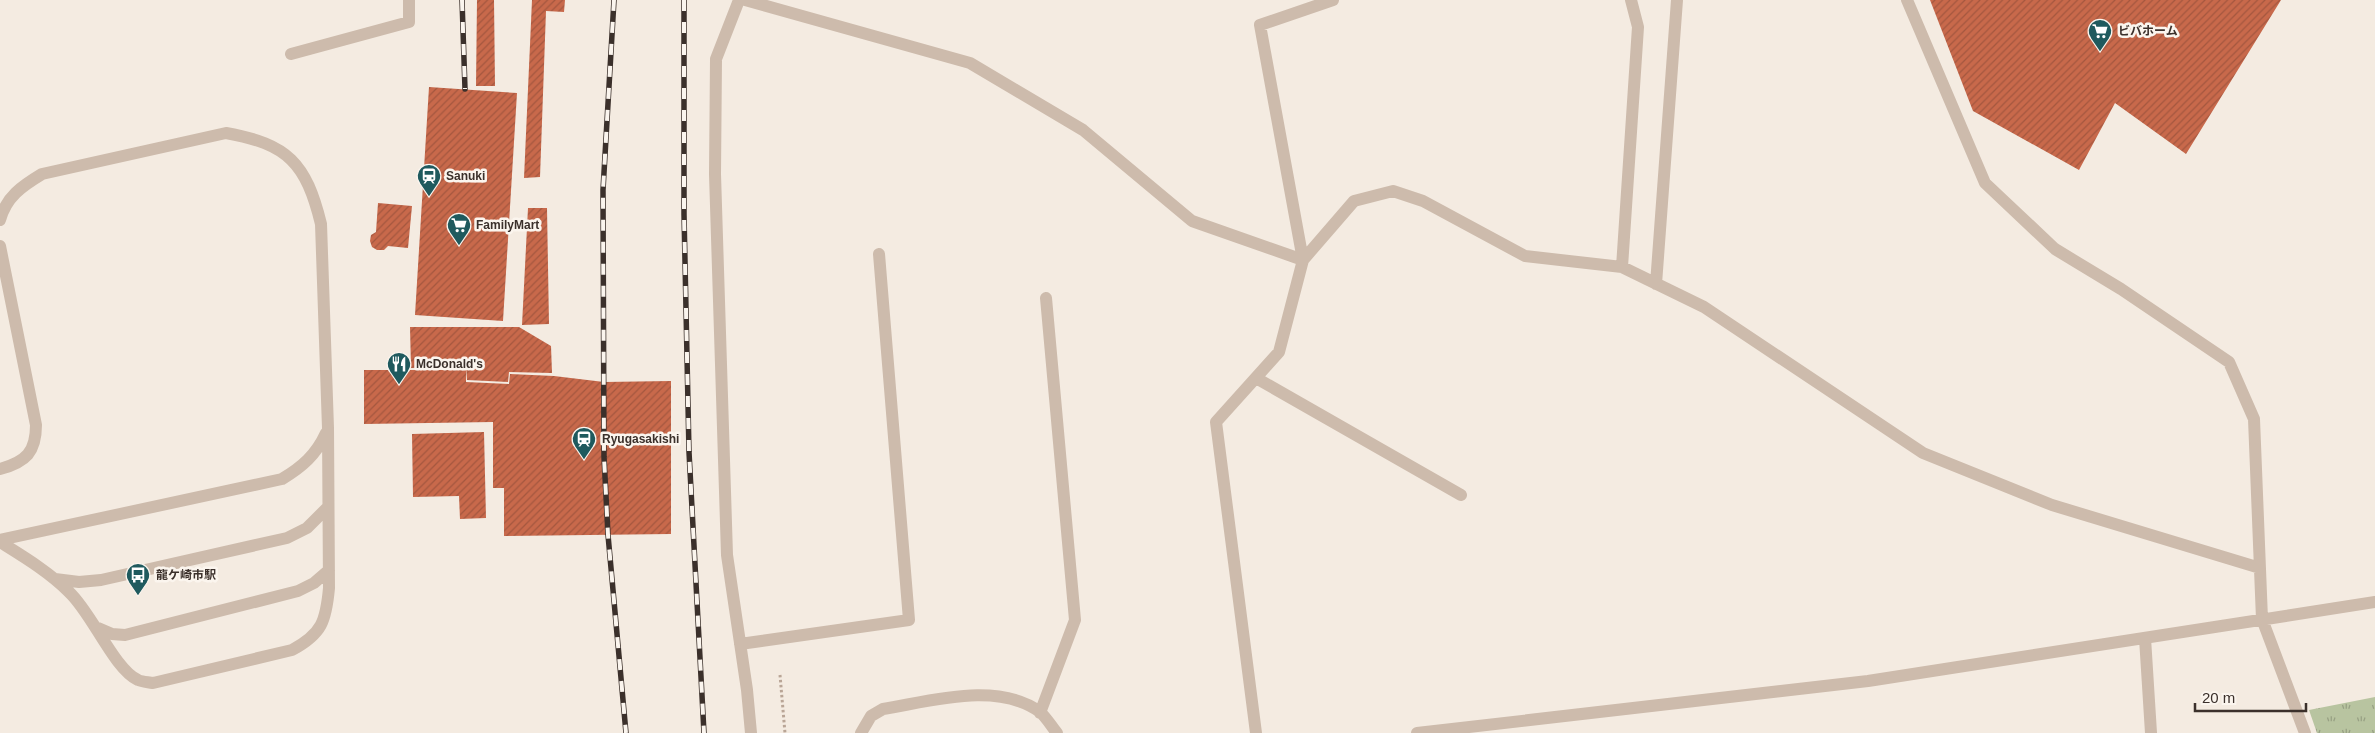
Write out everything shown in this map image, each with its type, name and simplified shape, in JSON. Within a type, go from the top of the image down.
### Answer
[{"type":"street","points":[[291,54],[409,22],[409,0]]},
{"type":"street","points":[[739,0],[716,59],[715,174],[726,555],[751,733]]},
{"type":"street","points":[[745,0],[970,63],[1083,130],[1192,220],[1303,260]]},
{"type":"street","points":[[1256,733],[1216,422],[1280,352],[1303,260],[1260,25],[1333,0]]},
{"type":"street","points":[[1622,268],[1638,27],[1630,0]]},
{"type":"street","points":[[1656,284],[1677,0]]},
{"type":"street","points":[[1907,0],[1985,183],[2055,249],[2122,289],[2229,362],[2254,419],[2262,619],[2305,733]]},
{"type":"street","points":[[0,220],[9,198],[23,185],[42,174],[226,133],[256,138],[279,148],[301,171],[313,192],[322,224],[328,428],[329,570],[327,610],[322,628],[308,642],[284,652],[153,683],[138,680],[125,670],[113,655],[82,605],[55,579],[0,541]]},
{"type":"street","points":[[1303,260],[1354,201],[1393,191],[1423,201],[1525,256],[1622,268],[1704,307],[1923,453],[2052,506],[2260,568]]},
{"type":"street","points":[[0,246],[36,425],[36,440],[29,454],[16,465],[0,469]]},
{"type":"street","points":[[740,644],[909,620],[880,254]]},
{"type":"street","points":[[1040,713],[1074,620],[1046,298]]},
{"type":"street","points":[[1256,378],[1461,495]]},
{"type":"street","points":[[0,541],[282,479],[304,465],[320,447],[328,428]]},
{"type":"street","points":[[55,579],[79,582],[101,580],[287,538],[307,528],[328,507]]},
{"type":"street","points":[[98,628],[112,634],[125,635],[298,591],[314,583],[329,570]]},
{"type":"street","points":[[1417,733],[1868,681],[2375,602]]},
{"type":"street","points":[[2145,638],[2151,733]]},
{"type":"street","points":[[861,733],[871,716],[883,709],[982,694],[1005,697],[1040,713],[1057,733]]},
{"type":"path","points":[[780,675],[785,733]]},
{"type":"green space","points":[[2375,697],[2375,733],[2317,733],[2309,710]]},
{"type":"building","points":[[477,0],[494,0],[495,86],[476,86]]},
{"type":"building","points":[[532,0],[565,0],[564,12],[546,11],[540,177],[524,178]]},
{"type":"building","name":"ビバホーム","points":[[1930,0],[2281,0],[2186,154],[2115,103],[2079,170],[1973,111]]},
{"type":"building","points":[[429,87],[517,93],[503,321],[415,315]]},
{"type":"building","points":[[378,203],[412,206],[408,248],[388,246],[384,250],[377,250],[372,247],[370,241],[371,235],[376,232]]},
{"type":"building","points":[[528,208],[547,208],[549,324],[522,325]]},
{"type":"building","points":[[410,327],[519,327],[551,346],[552,373],[509,372],[508,382],[467,380],[466,367],[411,368]]},
{"type":"building","points":[[364,370],[466,370],[466,382],[509,384],[510,374],[554,376],[604,382],[671,381],[671,534],[504,536],[504,488],[493,488],[493,422],[364,424]]},
{"type":"building","points":[[484,432],[486,518],[460,519],[459,496],[413,497],[412,434]]},
{"type":"railway","points":[[462,0],[465,89]]},
{"type":"railway","points":[[614,0],[603,190],[604,457],[608,535],[626,733]]},
{"type":"railway","points":[[684,0],[684,214],[689,452],[704,733]]},
{"type":"place","name":"ビバホーム","points":[[2100,52]]},
{"type":"place","name":"Sanuki","points":[[429,197]]},
{"type":"place","name":"FamilyMart","points":[[459,246]]},
{"type":"place","name":"McDonald's","points":[[399,385]]},
{"type":"place","name":"Ryugasakishi","points":[[584,460]]},
{"type":"place","name":"龍ケ崎市駅","points":[[138,596]]}]
